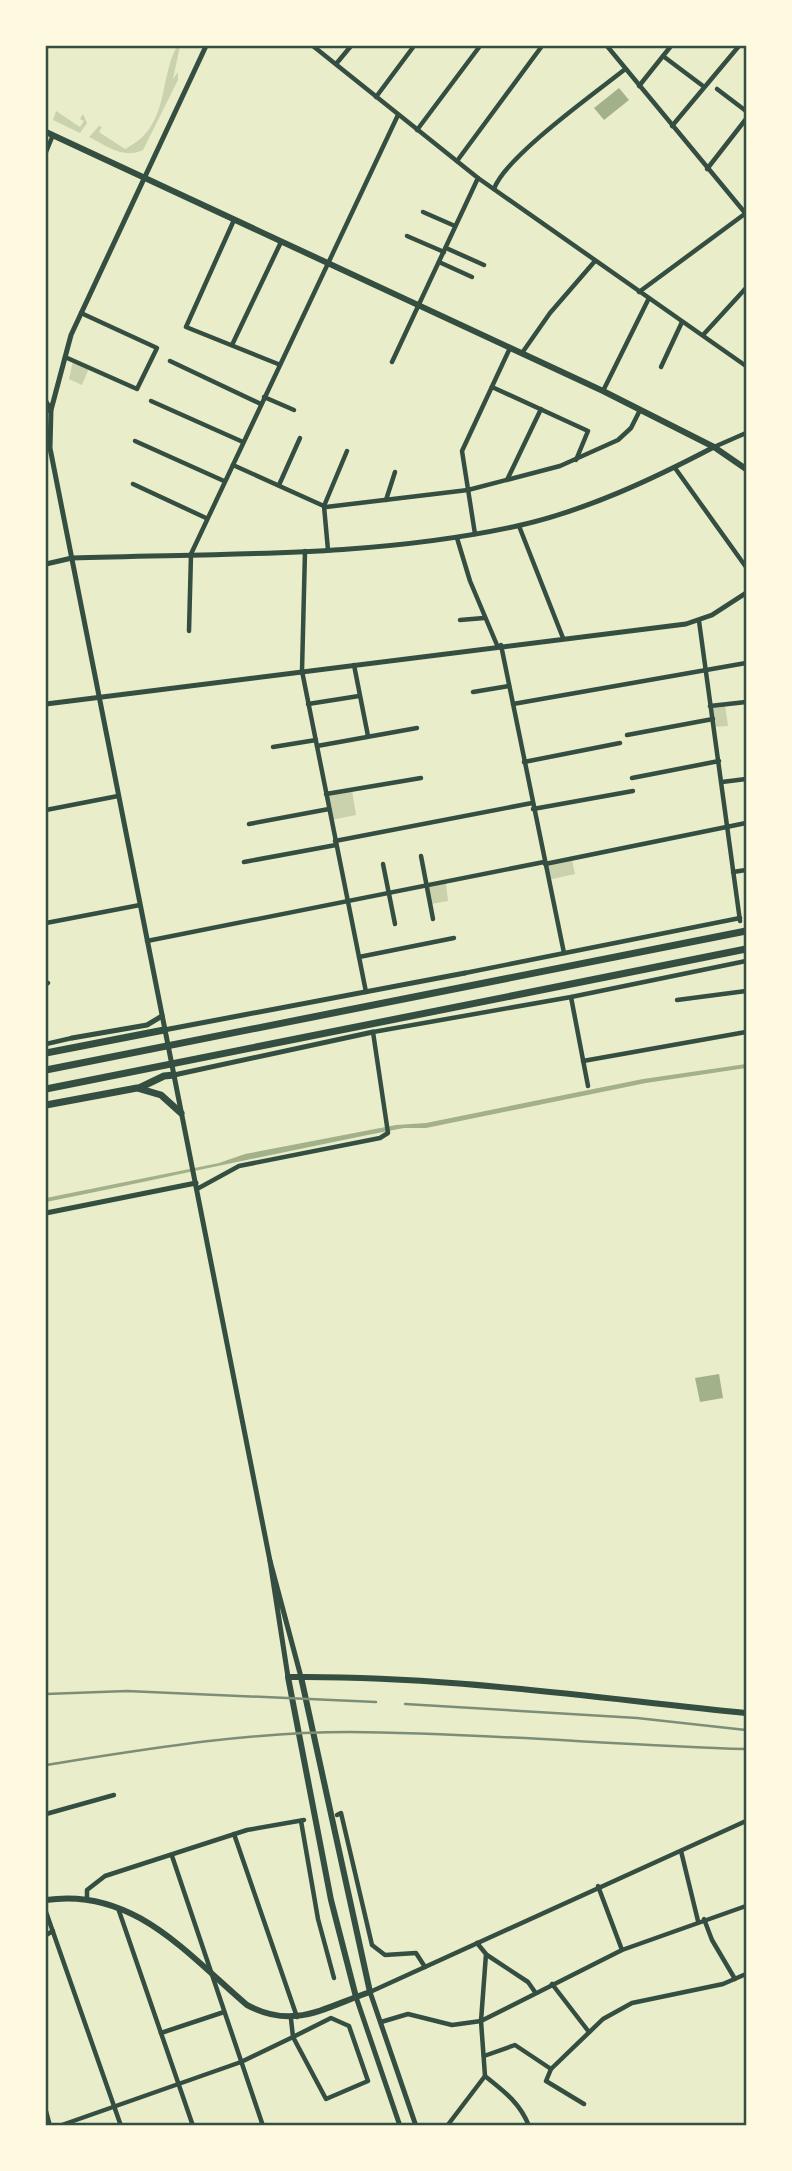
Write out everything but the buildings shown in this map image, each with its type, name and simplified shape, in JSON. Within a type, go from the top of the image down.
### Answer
[{"type":"highway","points":[[46,1070],[747,931]]},
{"type":"highway","points":[[46,1089],[747,949]]},
{"type":"highway","points":[[46,1053],[164,1030]]},
{"type":"highway","points":[[46,1105],[137,1088],[164,1076],[174,1075]]},
{"type":"highway","points":[[137,1088],[161,1095],[181,1113]]},
{"type":"main road","points":[[46,132],[603,391],[714,447],[747,470]]},
{"type":"main road","points":[[46,1900],[87,1899],[118,1906],[156,1928],[247,2005],[261,2012],[294,2018],[370,1992],[317,1760],[301,1677]]},
{"type":"main road","points":[[356,1997],[331,1900],[288,1678],[450,1682],[747,1713]]},
{"type":"street","points":[[48,410],[80,313],[206,46]]},
{"type":"street","points":[[313,46],[494,189],[648,300],[747,366]]},
{"type":"street","points":[[336,64],[351,46]]},
{"type":"street","points":[[376,97],[414,46]]},
{"type":"street","points":[[416,130],[480,46]]},
{"type":"street","points":[[457,161],[542,46]]},
{"type":"street","points":[[608,46],[746,214],[639,292]]},
{"type":"street","points":[[639,86],[671,46]]},
{"type":"street","points":[[673,126],[703,86],[739,46]]},
{"type":"street","points":[[663,55],[703,86]]},
{"type":"street","points":[[494,189],[497,181],[523,153],[625,70]]},
{"type":"street","points":[[717,89],[747,111]]},
{"type":"street","points":[[189,631],[191,554],[278,364],[398,115]]},
{"type":"street","points":[[707,169],[747,119]]},
{"type":"street","points":[[46,152],[53,135]]},
{"type":"street","points":[[392,362],[478,177]]},
{"type":"street","points":[[423,212],[455,226]]},
{"type":"street","points":[[234,220],[186,327],[278,364]]},
{"type":"street","points":[[407,236],[484,265]]},
{"type":"street","points":[[232,345],[281,242]]},
{"type":"street","points":[[522,353],[550,313],[595,261]]},
{"type":"street","points":[[439,262],[472,277]]},
{"type":"street","points":[[702,335],[747,288]]},
{"type":"street","points":[[603,391],[648,300]]},
{"type":"street","points":[[64,356],[137,389],[157,348],[80,313]]},
{"type":"street","points":[[661,367],[682,322]]},
{"type":"street","points":[[475,534],[462,451],[510,348]]},
{"type":"street","points":[[170,362],[261,404]]},
{"type":"street","points":[[492,387],[589,431],[576,460]]},
{"type":"street","points":[[264,397],[294,411]]},
{"type":"street","points":[[46,401],[50,448],[270,1561],[288,1678]]},
{"type":"street","points":[[151,401],[243,442]]},
{"type":"street","points":[[507,480],[541,409]]},
{"type":"street","points":[[233,464],[324,506],[468,490],[576,460],[618,440],[631,428],[640,410]]},
{"type":"street","points":[[46,564],[72,558],[328,550],[457,538],[519,526],[577,507],[676,468],[747,433]]},
{"type":"street","points":[[279,485],[300,438]]},
{"type":"street","points":[[135,441],[224,481]]},
{"type":"street","points":[[328,550],[324,506],[347,451]]},
{"type":"street","points":[[676,468],[747,567]]},
{"type":"street","points":[[386,500],[396,472]]},
{"type":"street","points":[[133,484],[206,519]]},
{"type":"street","points":[[519,526],[563,638]]},
{"type":"street","points":[[457,538],[484,618],[499,645],[564,953]]},
{"type":"street","points":[[305,551],[302,671],[366,992]]},
{"type":"street","points":[[46,704],[699,621],[747,593]]},
{"type":"street","points":[[460,620],[484,618]]},
{"type":"street","points":[[164,1030],[740,920],[699,621]]},
{"type":"street","points":[[513,704],[747,663]]},
{"type":"street","points":[[354,664],[368,737]]},
{"type":"street","points":[[472,692],[509,685]]},
{"type":"street","points":[[309,704],[359,696]]},
{"type":"street","points":[[710,706],[747,702]]},
{"type":"street","points":[[627,735],[713,719]]},
{"type":"street","points":[[273,747],[368,737],[417,728]]},
{"type":"street","points":[[524,762],[620,743]]},
{"type":"street","points":[[632,778],[719,761]]},
{"type":"street","points":[[326,794],[421,778]]},
{"type":"street","points":[[722,782],[747,779]]},
{"type":"street","points":[[533,809],[633,790]]},
{"type":"street","points":[[46,810],[118,796]]},
{"type":"street","points":[[244,862],[532,803]]},
{"type":"street","points":[[249,824],[329,809]]},
{"type":"street","points":[[147,941],[747,824]]},
{"type":"street","points":[[422,856],[433,919]]},
{"type":"street","points":[[383,864],[395,924]]},
{"type":"street","points":[[733,872],[747,870]]},
{"type":"street","points":[[46,923],[140,905]]},
{"type":"street","points":[[359,957],[454,938]]},
{"type":"street","points":[[174,1075],[373,1032],[571,997],[747,961]]},
{"type":"street","points":[[677,1000],[747,991]]},
{"type":"street","points":[[571,997],[588,1086]]},
{"type":"street","points":[[46,1044],[147,1025],[162,1016]]},
{"type":"street","points":[[46,1213],[196,1186],[239,1166],[380,1138],[388,1133],[373,1032]]},
{"type":"street","points":[[583,1061],[747,1032]]},
{"type":"street","points":[[270,1561],[301,1677]]},
{"type":"street","points":[[46,1814],[114,1795]]},
{"type":"street","points":[[337,1815],[341,1813],[372,1945],[385,1955],[416,1953],[425,1967]]},
{"type":"street","points":[[87,1899],[88,1890],[105,1876],[234,1834],[302,1821],[318,1919],[334,1978]]},
{"type":"street","points":[[416,2126],[370,1992],[598,1886],[747,1821]]},
{"type":"street","points":[[59,2126],[241,2062],[293,2037],[331,2018],[349,2026],[368,2081],[326,2099],[293,2037],[294,2018],[234,1834]]},
{"type":"street","points":[[681,1851],[701,1920],[735,1979]]},
{"type":"street","points":[[172,1856],[263,2126]]},
{"type":"street","points":[[598,1886],[622,1950]]},
{"type":"street","points":[[118,1906],[193,2126]]},
{"type":"street","points":[[381,2022],[408,2014],[452,2025],[481,2021],[622,1950],[747,1906]]},
{"type":"street","points":[[46,1912],[121,2126]]},
{"type":"street","points":[[46,1935],[53,1931]]},
{"type":"street","points":[[477,1942],[486,1954],[528,1982],[535,1992]]},
{"type":"street","points":[[447,2126],[485,2076],[481,2021],[486,1954]]},
{"type":"street","points":[[584,2104],[545,2081],[551,2068],[603,2020],[632,2003],[723,1984],[747,1974]]},
{"type":"street","points":[[552,1984],[589,2032]]},
{"type":"street","points":[[356,1997],[400,2126]]},
{"type":"street","points":[[161,2034],[224,2012]]},
{"type":"street","points":[[484,2056],[515,2045],[551,2068]]},
{"type":"street","points":[[485,2076],[524,2111],[529,2126]]},
{"type":"street","points":[[46,2111],[50,2126]]},
{"type":"shaded area","points":[[177,46],[180,46],[173,79],[178,72],[178,80],[143,150],[122,152],[89,137],[99,126],[102,127],[99,132],[125,149],[139,140],[156,116]]},
{"type":"shaded area","points":[[619,88],[629,100],[604,120],[594,108]]},
{"type":"shaded area","points":[[56,111],[80,127],[84,121],[80,119],[83,114],[87,123],[80,133],[53,120]]},
{"type":"shaded area","points":[[73,361],[89,368],[82,385],[69,379]]},
{"type":"shaded area","points":[[725,705],[728,726],[713,727],[711,708]]},
{"type":"shaded area","points":[[352,790],[356,815],[331,820],[327,795]]},
{"type":"shaded area","points":[[572,860],[575,874],[548,880],[546,865]]},
{"type":"shaded area","points":[[446,883],[448,901],[431,904],[428,886]]},
{"type":"shaded area","points":[[746,1064],[746,1068],[646,1083],[426,1128],[404,1128],[46,1202],[46,1198],[219,1163],[245,1154],[396,1125],[426,1123],[643,1079]]},
{"type":"shaded area","points":[[719,1374],[723,1398],[700,1402],[695,1378]]},
{"type":"railway","points":[[46,1694],[127,1691],[376,1702]]},
{"type":"railway","points":[[405,1704],[637,1718],[746,1730]]},
{"type":"railway","points":[[46,1765],[197,1742],[350,1732],[746,1749]]}]
